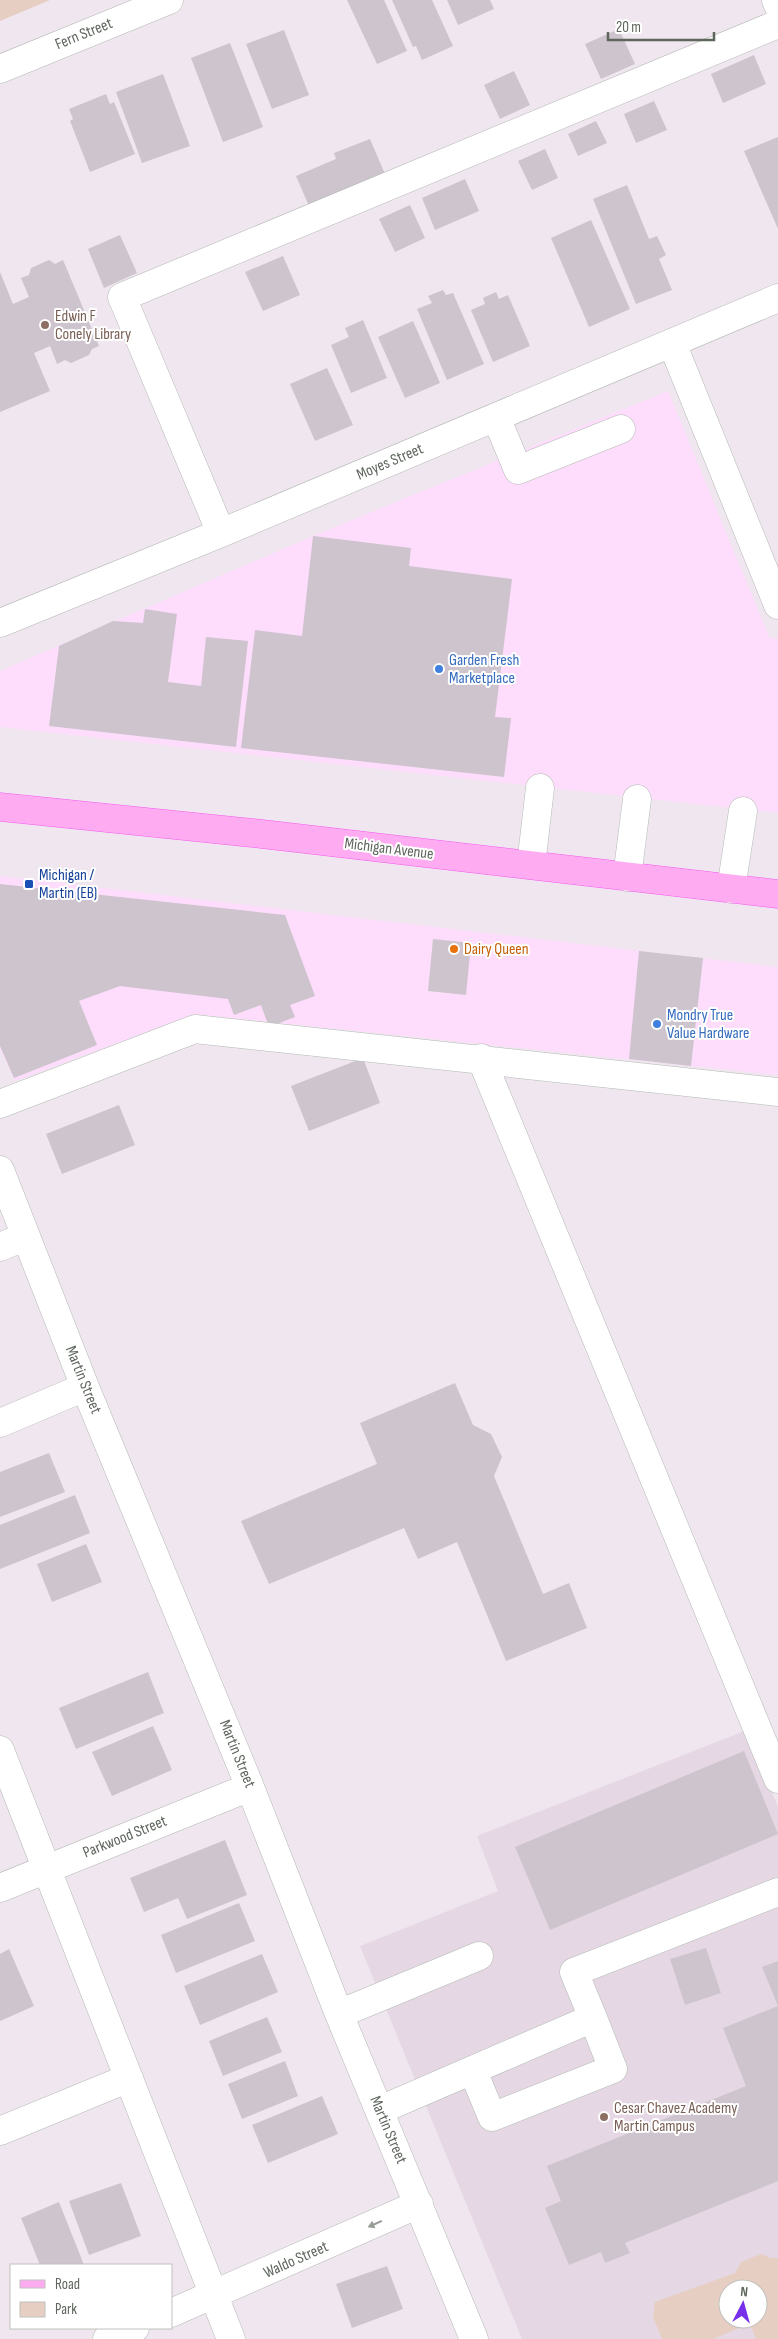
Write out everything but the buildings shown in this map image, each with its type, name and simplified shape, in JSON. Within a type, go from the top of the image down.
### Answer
[{"type":"main road","name":"Michigan Avenue","points":[[0,807],[262,834],[778,894]]},
{"type":"street","name":"Fern Street","points":[[0,69],[169,0]]},
{"type":"street","points":[[776,0],[778,5]]},
{"type":"street","points":[[220,533],[122,297],[778,24]]},
{"type":"street","name":"Moyes Street","points":[[0,622],[220,533],[778,298]]},
{"type":"street","points":[[672,343],[778,605]]},
{"type":"street","points":[[496,417],[518,470],[621,429]]},
{"type":"street","points":[[531,866],[540,788]]},
{"type":"street","points":[[627,877],[637,799]]},
{"type":"street","points":[[731,889],[742,811]]},
{"type":"street","points":[[0,1104],[195,1029],[480,1058],[778,1092]]},
{"type":"street","points":[[480,1058],[778,1779]]},
{"type":"street","name":"Martin Street","points":[[0,1170],[85,1387],[250,1787],[339,2014],[474,2339]]},
{"type":"street","points":[[0,1247],[26,1236]]},
{"type":"street","points":[[0,1423],[85,1387]]},
{"type":"street","points":[[0,1750],[231,2339]]},
{"type":"street","name":"Parkwood Street","points":[[0,1888],[250,1787]]},
{"type":"street","points":[[473,2071],[492,2117],[613,2069],[574,1972],[778,1892]]},
{"type":"street","points":[[339,2014],[478,1956]]},
{"type":"street","points":[[380,2110],[593,2018]]},
{"type":"street","points":[[0,2131],[129,2078]]},
{"type":"street","name":"Waldo Street","points":[[172,2313],[214,2296],[419,2204]]},
{"type":"street","points":[[107,2339],[132,2329]]},
{"type":"shaded area","points":[[668,391],[769,637],[778,639],[778,813],[0,727],[0,671],[313,536]]},
{"type":"shaded area","points":[[0,876],[778,967],[778,1075],[195,1014],[15,1081],[0,1048]]},
{"type":"shaded area","name":"Cesar Chavez Academy Martin Campus","points":[[747,1730],[778,1807],[778,2339],[522,2339],[360,1946],[498,1891],[477,1836]]},
{"type":"green space","points":[[0,0],[50,0],[0,21]]},
{"type":"green space","points":[[761,2254],[771,2258],[778,2258],[778,2339],[756,2339],[752,2329],[768,2329],[768,2279],[718,2279],[735,2273],[741,2262]]},
{"type":"green space","points":[[718,2279],[718,2329],[737,2329],[713,2339],[662,2339],[653,2317],[655,2302]]},
{"type":"place","name":"Edwin F Conely Library","points":[[45,325]]},
{"type":"place","name":"Garden Fresh Marketplace","points":[[439,669]]},
{"type":"place","name":"Michigan / Martin (EB)","points":[[29,884]]},
{"type":"place","name":"Dairy Queen","points":[[454,949]]},
{"type":"place","name":"Mondry True Value Hardware","points":[[657,1024]]},
{"type":"place","name":"Cesar Chavez Academy Martin Campus","points":[[604,2117]]}]
